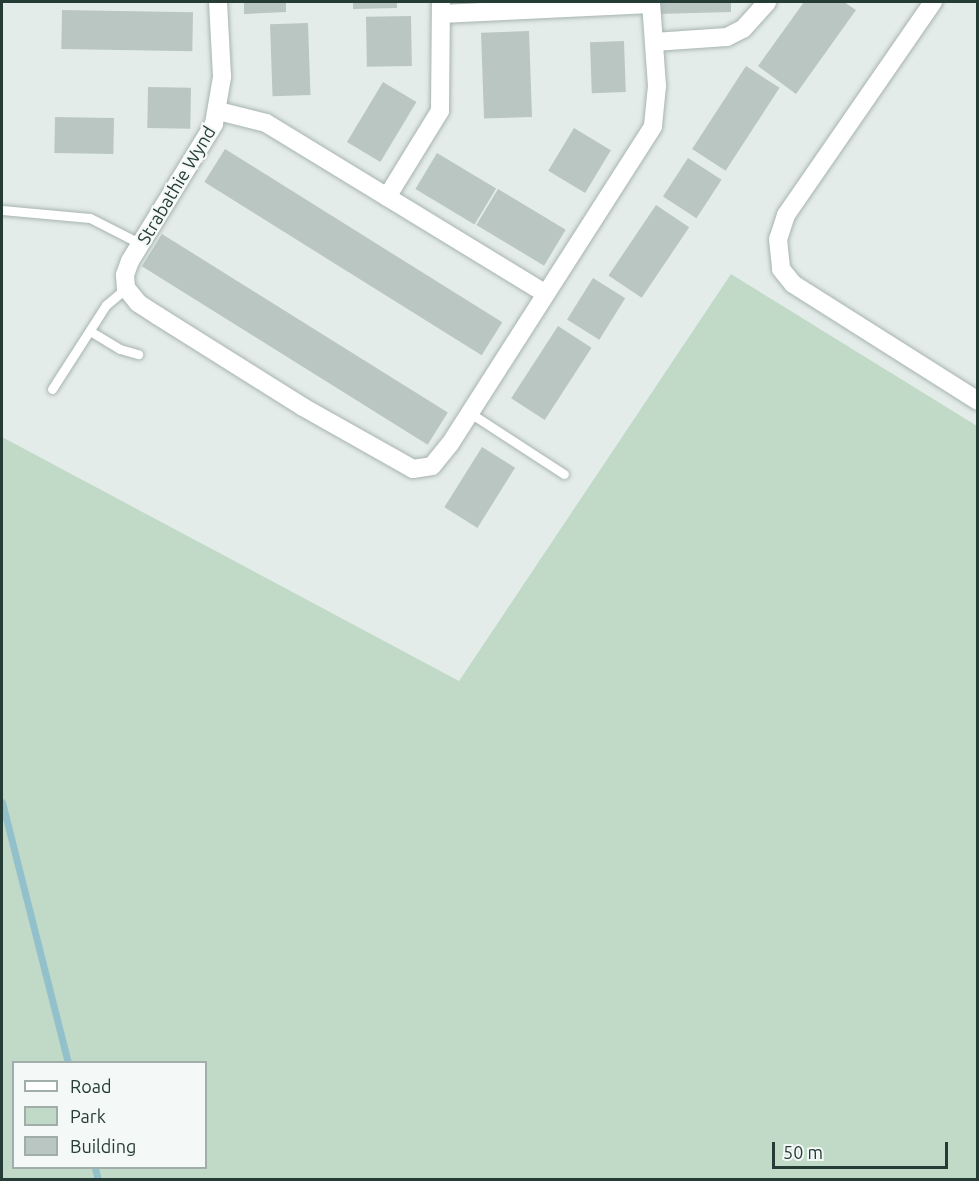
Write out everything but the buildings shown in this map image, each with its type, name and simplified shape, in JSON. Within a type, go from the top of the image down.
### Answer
[{"type":"street","name":"Strabathie Wynd","points":[[126,288],[126,270],[207,138],[218,111],[222,77],[218,2]]},
{"type":"street","points":[[654,42],[727,37],[743,29],[767,2]]},
{"type":"street","points":[[933,2],[786,215],[778,239],[781,270],[793,284],[978,401]]},
{"type":"street","points":[[126,288],[138,303],[303,407],[413,469],[432,466],[470,413],[653,126],[657,103],[651,3],[441,8],[440,111],[387,197]]},
{"type":"street","points":[[218,111],[266,123],[545,293]]},
{"type":"lane","points":[[2,210],[90,218],[141,244]]},
{"type":"lane","points":[[52,389],[106,305],[126,288]]},
{"type":"lane","points":[[90,331],[120,349],[138,354]]},
{"type":"lane","points":[[470,413],[564,474]]},
{"type":"green space","points":[[731,274],[977,426],[977,1179],[2,1179],[2,437],[459,681]]},
{"type":"waterway","points":[[2,802],[68,1061]]},
{"type":"waterway","points":[[95,1169],[98,1180]]}]
